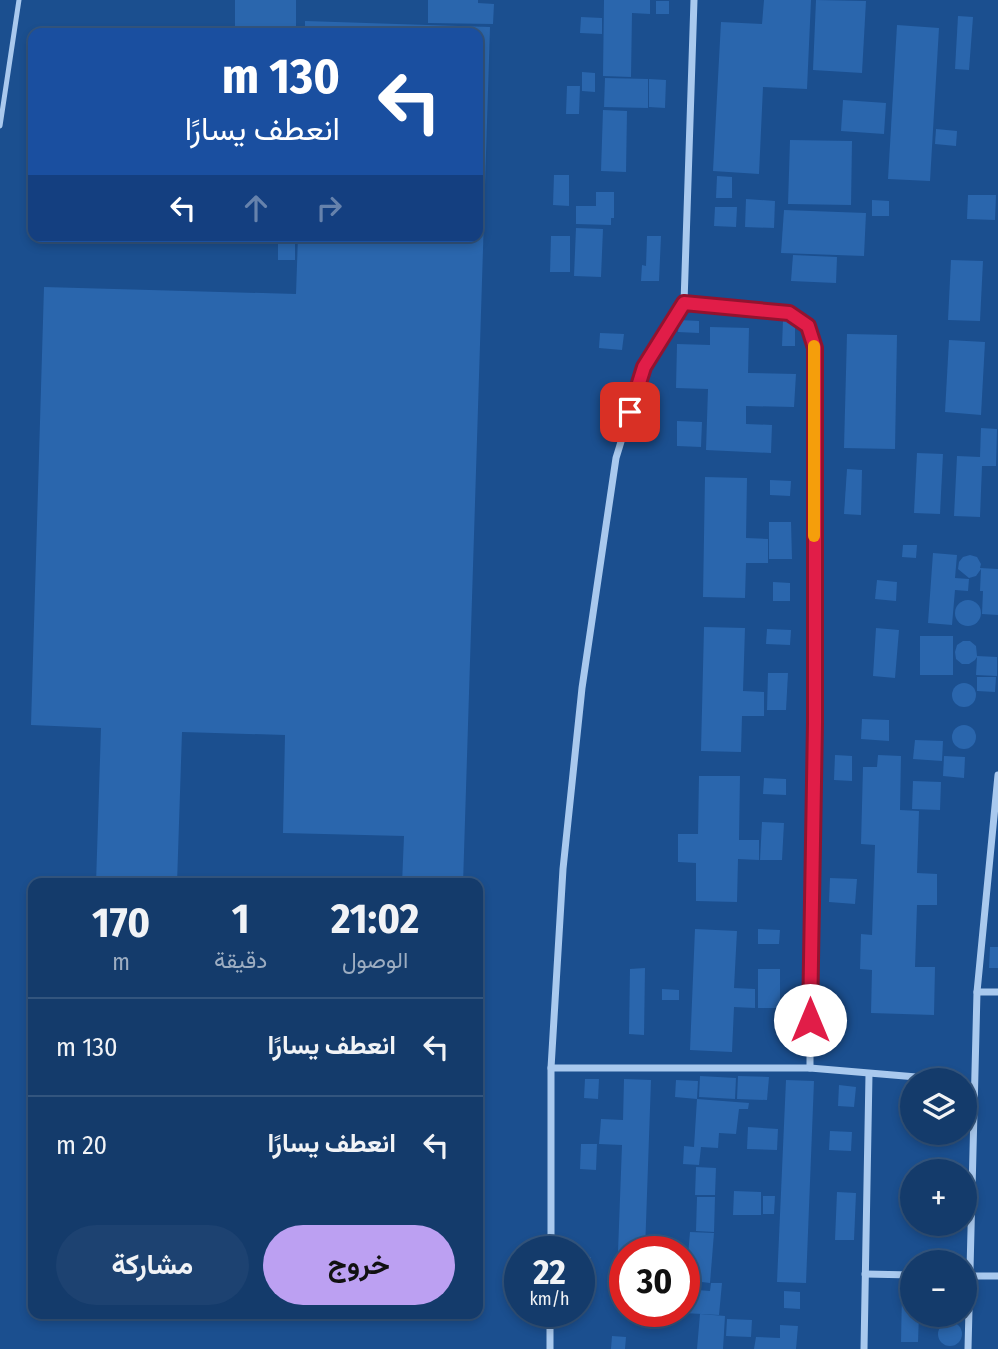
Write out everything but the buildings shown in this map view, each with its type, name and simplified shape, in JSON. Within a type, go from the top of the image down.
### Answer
[{"type":"street","points":[[551,1236],[551,1068],[563,869],[582,688],[616,458],[644,367],[684,303],[694,0]]},
{"type":"street","points":[[684,303],[789,313],[808,326],[815,348],[815,723],[810,1068]]},
{"type":"street","points":[[975,1068],[977,992],[998,775]]},
{"type":"street","points":[[977,992],[998,992]]},
{"type":"street","points":[[551,1068],[810,1068],[900,1076]]},
{"type":"street","points":[[864,1349],[869,1074]]},
{"type":"street","points":[[968,1250],[972,1145]]},
{"type":"street","points":[[865,1274],[900,1275]]},
{"type":"street","points":[[977,1276],[998,1276]]},
{"type":"street","points":[[550,1349],[551,1327]]},
{"type":"street","points":[[968,1327],[968,1349]]},
{"type":"lane","points":[[0,126],[19,0]]},
{"type":"slow traffic","points":[[814,346],[814,536]]},
{"type":"route","points":[[630,412],[644,367],[684,303],[789,313],[808,326],[815,348],[815,723],[810,1020]]}]
